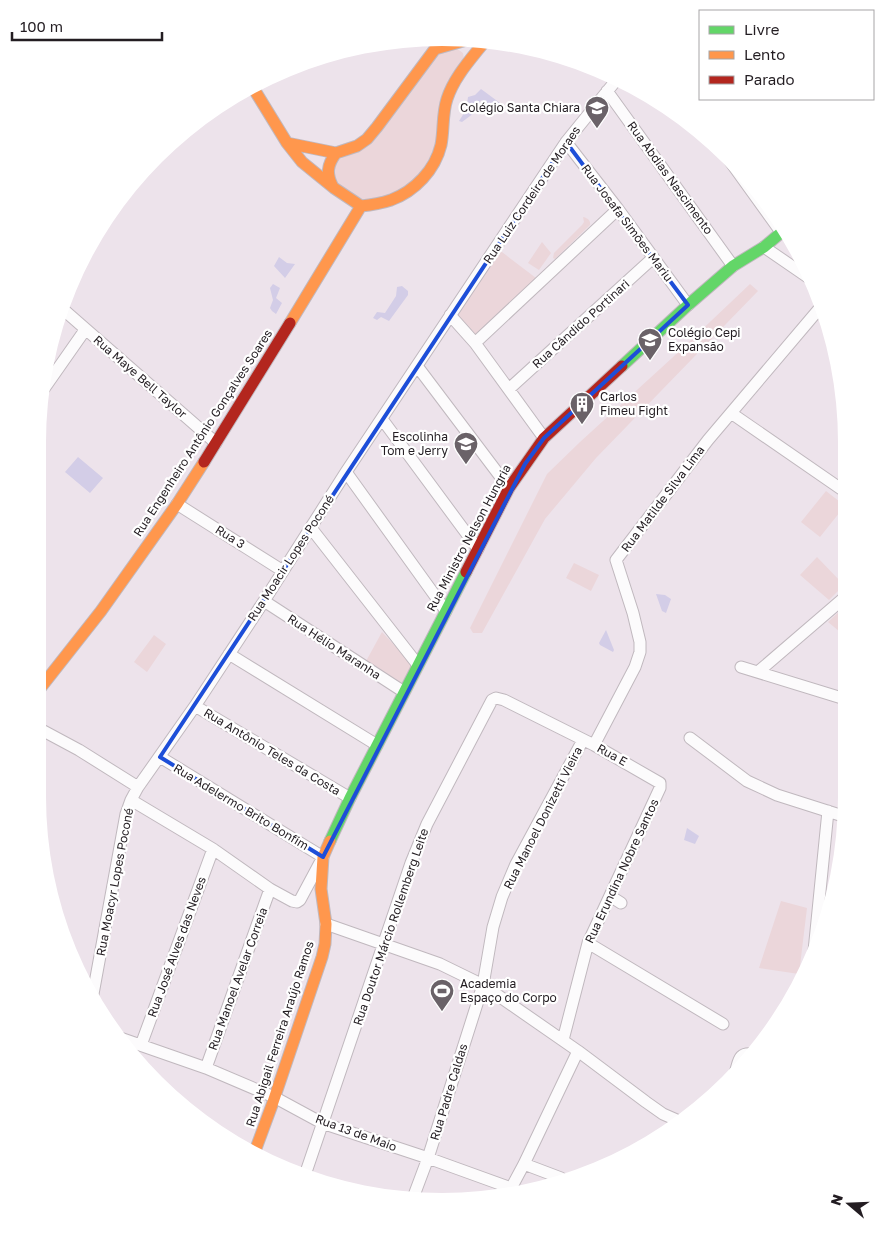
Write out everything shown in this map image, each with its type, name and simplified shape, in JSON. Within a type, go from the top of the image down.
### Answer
[{"type":"street","points":[[287,143],[336,153],[357,146],[367,139],[377,127],[431,53],[435,49],[444,46]]},
{"type":"street","points":[[456,47],[463,50],[466,55],[467,65]]},
{"type":"street","points":[[256,93],[287,143],[302,162],[334,188],[362,206],[376,204],[402,196],[424,176],[433,164],[441,145],[444,110],[450,90],[480,48]]},
{"type":"street","name":"Rua Luiz Cordeiro de Moraes","points":[[450,315],[566,142],[612,85]]},
{"type":"street","name":"Rua Abdias Nascimento","points":[[607,91],[733,266]]},
{"type":"street","name":"Rua Josafa Simões Mariu","points":[[566,142],[688,305]]},
{"type":"street","points":[[334,188],[327,175],[327,170],[328,164],[336,153]]},
{"type":"street","name":"Rua Engenheiro Antônio Gonçalves Soares","points":[[46,681],[101,611],[176,504],[216,443],[362,206]]},
{"type":"street","points":[[475,343],[618,209]]},
{"type":"street","name":"Rua Ministro Nelson Hungria","points":[[270,889],[292,901],[297,902],[300,900],[508,488],[544,438],[733,266],[764,247],[779,235]]},
{"type":"street","points":[[764,247],[799,271]]},
{"type":"street","name":"Rua Cândido Portinari","points":[[509,389],[653,258]]},
{"type":"street","name":"Rua Matilde Silva Lima","points":[[594,745],[635,667],[640,652],[640,642],[633,613],[616,560],[731,413],[816,312]]},
{"type":"street","name":"Rua Maye Bell Taylor","points":[[68,313],[216,443]]},
{"type":"street","points":[[450,315],[475,343],[544,438]]},
{"type":"street","name":"Rua Moacir Lopes Poconé","points":[[132,800],[138,787],[195,706],[450,315]]},
{"type":"street","points":[[52,377],[85,330]]},
{"type":"street","points":[[417,366],[508,488]]},
{"type":"street","points":[[731,413],[838,487]]},
{"type":"street","points":[[382,419],[478,549]]},
{"type":"street","points":[[346,472],[446,611]]},
{"type":"street","name":"Rua 3","points":[[176,504],[283,571]]},
{"type":"street","points":[[311,528],[418,665]]},
{"type":"street","name":"Rua Hélio Maranha","points":[[264,601],[404,692]]},
{"type":"street","points":[[759,672],[838,603]]},
{"type":"street","points":[[229,654],[377,745]]},
{"type":"street","points":[[741,667],[838,697]]},
{"type":"street","name":"Rua Doutor Márcio Rollemberg Leite","points":[[307,1169],[411,863],[427,824],[492,700],[496,698],[504,700]]},
{"type":"street","name":"Rua E","points":[[504,700],[594,745],[656,780],[660,783],[660,788]]},
{"type":"street","name":"Rua Antônio Teles da Costa","points":[[195,706],[350,798]]},
{"type":"street","points":[[46,732],[79,750],[138,787]]},
{"type":"street","points":[[690,738],[747,781],[777,795],[837,814]]},
{"type":"street","name":"Rua Manoel Donizetti Vieira","points":[[483,985],[493,927],[516,864],[583,740]]},
{"type":"street","name":"Rua Adelermo Brito Bonfim","points":[[160,757],[323,857]]},
{"type":"street","name":"Rua Erundina Nobre Santos","points":[[563,1040],[588,943],[660,788]]},
{"type":"street","points":[[132,800],[213,849],[270,889]]},
{"type":"street","name":"Rua Moacyr Lopes Poconé","points":[[94,986],[126,814],[132,800]]},
{"type":"street","points":[[816,925],[828,811]]},
{"type":"street","name":"Rua José Alves das Neves","points":[[141,1045],[213,849]]},
{"type":"street","name":"Rua Ministro Nelson Hungria","points":[[323,857],[321,889],[326,924]]},
{"type":"street","name":"Rua Manoel Avelar Correia","points":[[206,1068],[270,889]]},
{"type":"street","points":[[610,896],[621,902]]},
{"type":"street","points":[[326,924],[440,964],[483,985],[563,1040],[646,1102],[673,1118]]},
{"type":"street","name":"Rua Abigail Ferreira Araújo Ramos","points":[[257,1147],[322,957],[326,924]]},
{"type":"street","points":[[588,943],[723,1024]]},
{"type":"street","name":"Rua Padre Caldas","points":[[415,1192],[428,1158],[483,985]]},
{"type":"street","name":"Rua 13 de Maio","points":[[131,1042],[206,1068],[274,1097],[322,1123],[428,1158],[502,1188]]},
{"type":"street","points":[[513,1186],[578,1051]]},
{"type":"street","points":[[524,1164],[555,1176]]},
{"type":"highlighted area","points":[[566,142],[688,305],[544,438],[525,464],[323,857],[160,757]]},
{"type":"shaded area","points":[[456,48],[463,53],[464,59],[436,147],[419,175],[397,197],[364,200],[339,186],[332,167],[338,160],[361,150],[438,52]]},
{"type":"shaded area","points":[[481,89],[504,106],[501,112],[481,100],[474,113],[462,122],[459,121],[466,110],[468,97],[475,95]]},
{"type":"shaded area","points":[[583,217],[590,222],[590,225],[555,259],[553,258],[554,253],[582,225],[584,222]]},
{"type":"shaded area","points":[[542,242],[551,253],[539,270],[528,263]]},
{"type":"shaded area","points":[[498,249],[536,278],[477,336],[455,313]]},
{"type":"shaded area","points":[[279,257],[287,263],[295,264],[285,278],[274,266]]},
{"type":"shaded area","points":[[273,284],[280,288],[276,298],[282,303],[276,314],[270,308],[273,300],[270,288]]},
{"type":"shaded area","points":[[750,284],[758,291],[596,458],[545,519],[482,633],[473,633],[470,628],[547,474]]},
{"type":"shaded area","points":[[402,286],[408,291],[408,295],[389,321],[381,317],[377,320],[373,318],[377,312],[385,313],[396,296],[397,287]]},
{"type":"shaded area","points":[[78,457],[103,478],[90,493],[65,472]]},
{"type":"shaded area","points":[[826,491],[838,500],[838,514],[820,537],[801,522]]},
{"type":"shaded area","points":[[817,557],[838,579],[838,591],[829,600],[800,575]]},
{"type":"shaded area","points":[[574,563],[599,575],[591,591],[566,578]]},
{"type":"shaded area","points":[[656,594],[665,595],[671,599],[666,613],[662,611]]},
{"type":"shaded area","points":[[838,613],[838,630],[828,622]]},
{"type":"shaded area","points":[[606,630],[614,650],[613,652],[599,643]]},
{"type":"shaded area","points":[[382,632],[412,664],[401,685],[365,663]]},
{"type":"shaded area","points":[[154,635],[166,644],[147,672],[134,662]]},
{"type":"shaded area","points":[[687,828],[699,836],[695,844],[684,840]]},
{"type":"shaded area","points":[[781,901],[807,908],[800,965],[796,974],[759,968]]},
{"type":"traffic: fast","points":[[622,366],[733,266],[764,247],[779,234]]},
{"type":"traffic: fast","points":[[330,841],[350,798],[466,572]]},
{"type":"traffic: slow","points":[[287,143],[336,153],[357,146],[367,139],[377,127],[435,49],[445,46]]},
{"type":"traffic: slow","points":[[361,206],[384,202],[400,196],[416,185],[429,171],[441,145],[444,110],[450,91],[463,68],[479,48]]},
{"type":"traffic: slow","points":[[256,93],[287,143],[302,162],[334,188],[361,206]]},
{"type":"traffic: slow","points":[[333,187],[329,178],[329,170],[336,153]]},
{"type":"traffic: slow","points":[[290,323],[361,206]]},
{"type":"traffic: slow","points":[[46,681],[101,611],[177,504],[204,462]]},
{"type":"traffic: slow","points":[[257,1147],[322,957],[326,924],[321,889],[323,857],[330,841]]},
{"type":"traffic: jam","points":[[204,462],[290,323]]},
{"type":"traffic: jam","points":[[466,572],[509,488],[544,438],[622,366]]},
{"type":"place","name":"Colégio Santa Chiara","points":[[597,129]]},
{"type":"place","name":"Colégio Cepi Expansão","points":[[650,361]]},
{"type":"place","name":"Carlos Fimeu Fight","points":[[582,425]]},
{"type":"place","name":"Escolinha Tom e Jerry","points":[[466,465]]},
{"type":"place","name":"Academia Espaço do Corpo","points":[[442,1012]]}]
